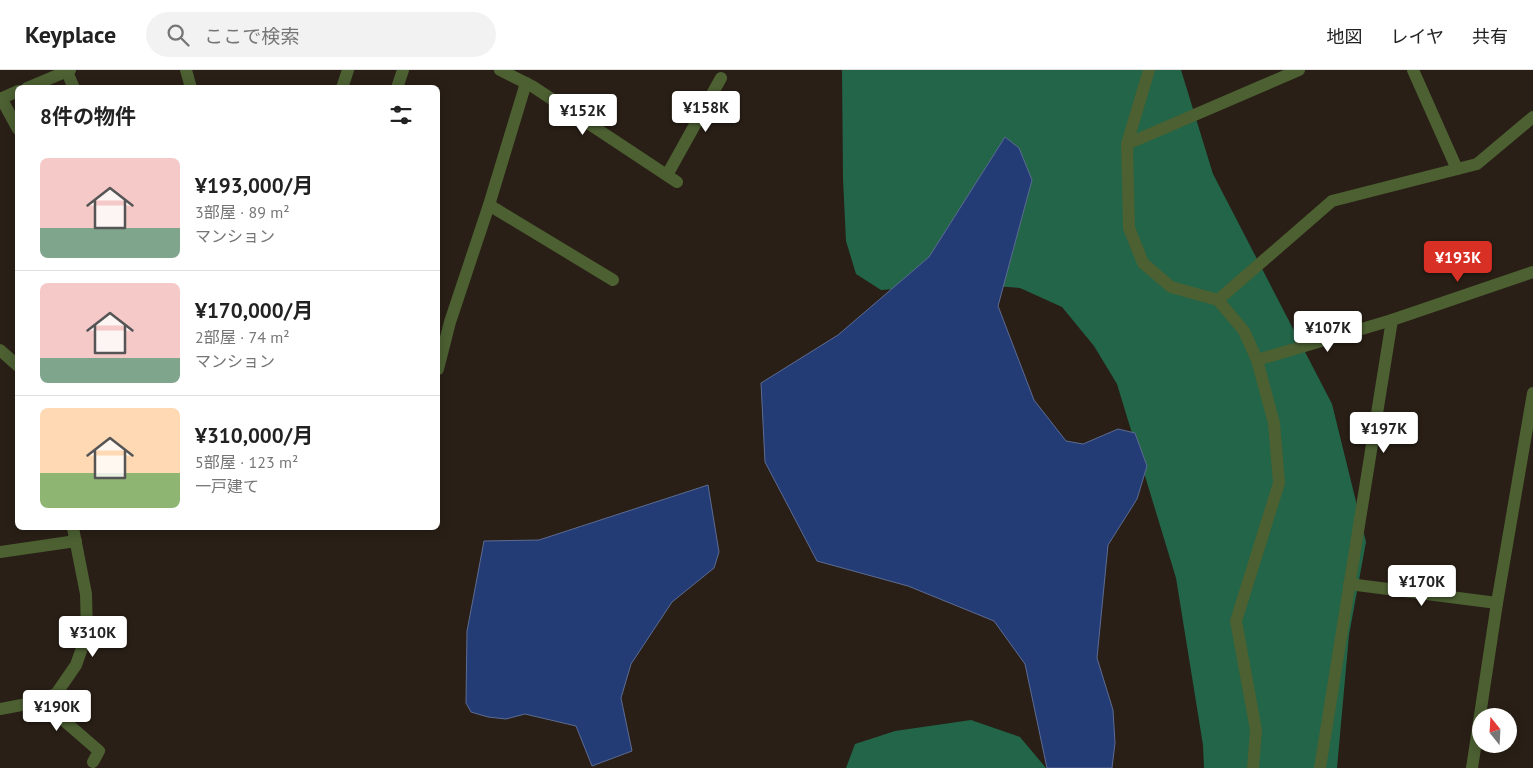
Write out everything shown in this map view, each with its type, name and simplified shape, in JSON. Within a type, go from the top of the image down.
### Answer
[{"type":"street","points":[[186,70],[190,85]]},
{"type":"street","points":[[343,85],[348,70]]},
{"type":"street","points":[[398,85],[403,70]]},
{"type":"street","points":[[500,70],[526,83],[672,178],[721,78]]},
{"type":"street","points":[[1149,70],[1127,144],[1129,228],[1143,262],[1170,287],[1218,300],[1244,331],[1258,360],[1274,423],[1279,483],[1236,621],[1256,730],[1253,768]]},
{"type":"street","points":[[1127,144],[1299,70]]},
{"type":"street","points":[[1413,70],[1457,169]]},
{"type":"street","points":[[34,85],[68,71],[73,85]]},
{"type":"street","points":[[440,361],[450,322],[489,205],[526,83]]},
{"type":"street","points":[[15,92],[1,98],[15,123]]},
{"type":"street","points":[[1218,300],[1332,201],[1477,164],[1533,117]]},
{"type":"street","points":[[489,205],[613,280]]},
{"type":"street","points":[[1258,360],[1392,320],[1533,272]]},
{"type":"street","points":[[1320,768],[1392,320]]},
{"type":"street","points":[[0,350],[15,363]]},
{"type":"street","points":[[1472,768],[1497,602],[1533,393]]},
{"type":"street","points":[[0,708],[27,704],[56,694],[76,665],[87,634],[86,594],[73,530]]},
{"type":"street","points":[[0,552],[76,542]]},
{"type":"street","points":[[1349,584],[1497,602]]},
{"type":"street","points":[[39,700],[99,751],[93,762]]},
{"type":"green space","points":[[842,70],[1181,70],[1213,174],[1332,404],[1366,542],[1349,635],[1337,768],[1204,768],[1203,745],[1176,578],[1117,384],[1094,346],[1062,307],[1020,288],[967,284],[881,290],[856,274],[846,241],[843,179]]},
{"type":"green space","points":[[971,720],[1020,737],[1046,768],[846,768],[855,744],[895,731]]},
{"type":"water","points":[[1005,137],[1019,148],[1032,180],[998,306],[1034,400],[1066,441],[1083,444],[1118,429],[1135,433],[1147,466],[1137,499],[1108,545],[1097,658],[1113,710],[1115,743],[1112,768],[1047,768],[1025,664],[994,621],[908,586],[817,561],[765,462],[761,383],[838,335],[929,257]]},
{"type":"water","points":[[708,485],[719,552],[714,568],[672,602],[631,664],[621,698],[632,751],[592,766],[576,726],[525,714],[506,719],[488,717],[471,712],[466,703],[467,631],[484,541],[539,540]]}]
